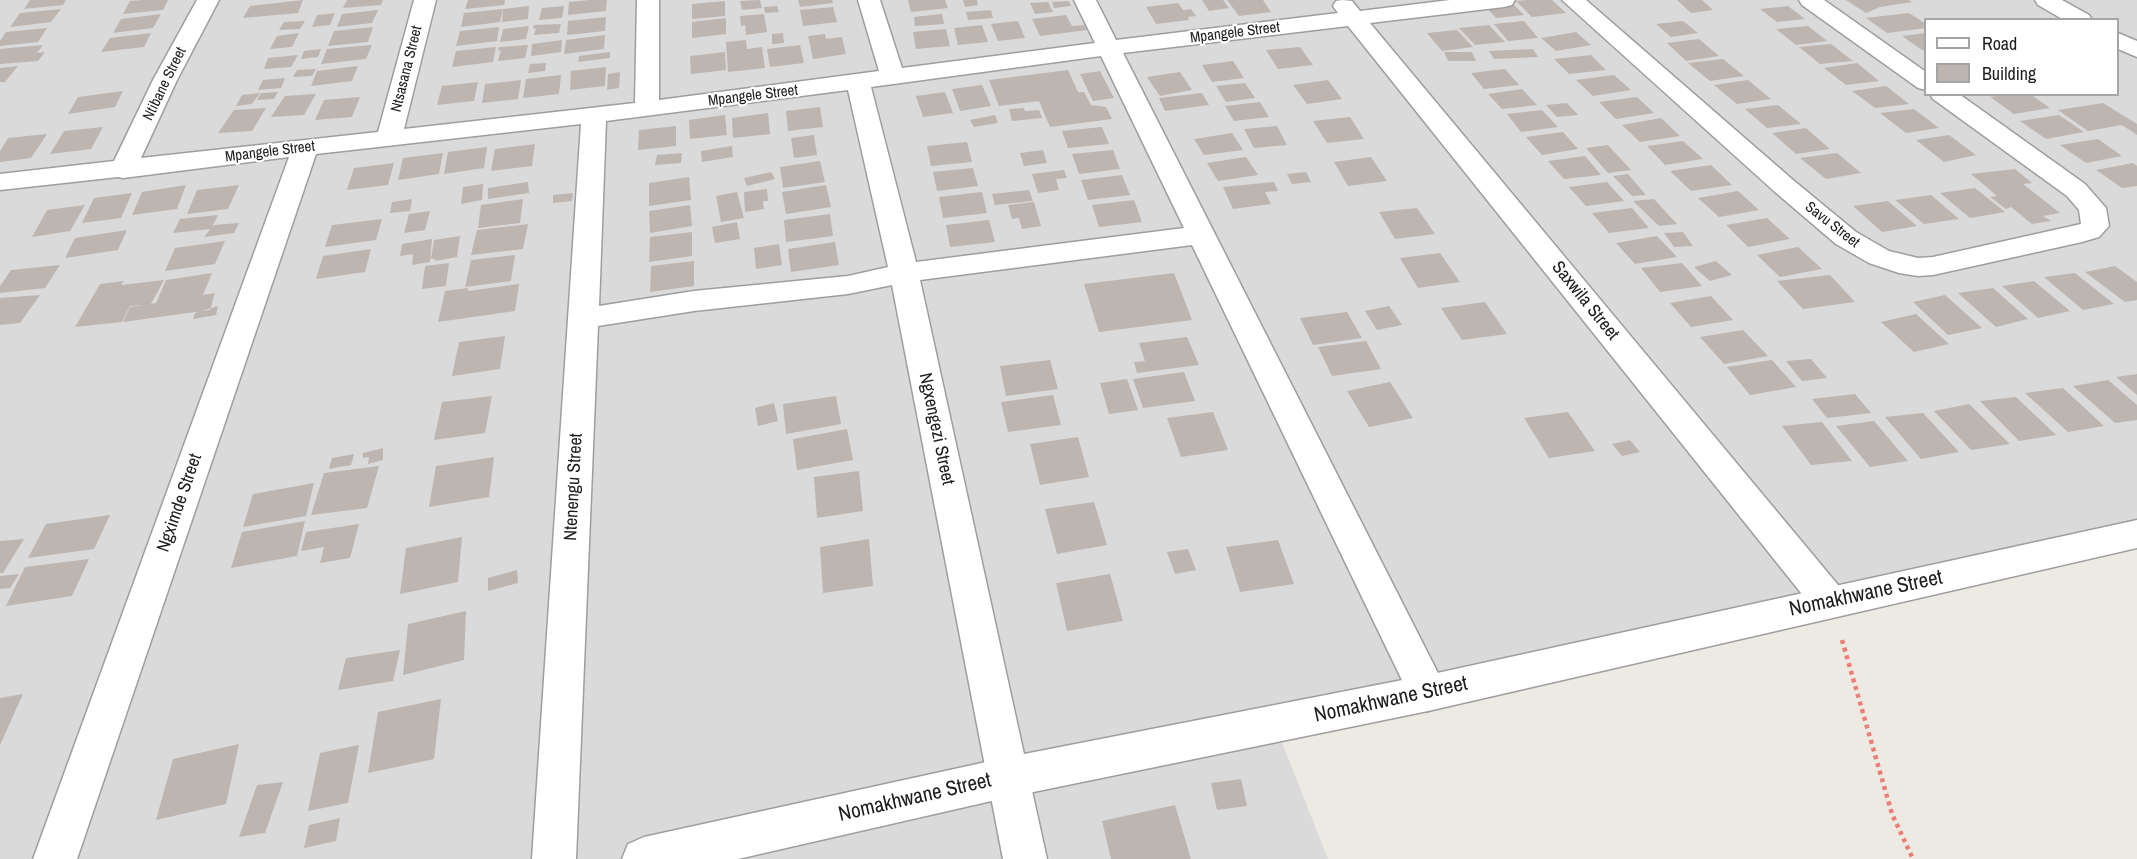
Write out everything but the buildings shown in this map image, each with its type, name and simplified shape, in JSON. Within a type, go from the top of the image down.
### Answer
[{"type":"street","name":"Ntibane Street","points":[[123,170],[165,80],[208,0]]},
{"type":"street","name":"Ntsasana Street","points":[[390,138],[425,0]]},
{"type":"street","points":[[647,110],[648,0]]},
{"type":"street","points":[[869,0],[893,77]]},
{"type":"street","points":[[1086,0],[1428,693]]},
{"type":"street","name":"Mpangele Street","points":[[3,186],[305,148],[647,110],[1109,48],[1347,9],[1504,0]]},
{"type":"street","name":"Savu Street","points":[[1573,0],[1793,194],[1846,238],[1879,257],[1899,264],[1918,267],[1933,266],[2072,236],[2090,231],[2095,226],[2092,208],[2076,190],[1945,96]]},
{"type":"street","points":[[1810,0],[1924,82]]},
{"type":"street","points":[[2046,0],[2078,18]]},
{"type":"street","name":"Saxwila Street","points":[[1347,9],[1830,602]]},
{"type":"street","points":[[2119,41],[2137,50]]},
{"type":"street","name":"Ngxengezi Street","points":[[858,82],[904,273],[1025,859]]},
{"type":"street","name":"Ntenengu Street","points":[[554,859],[594,115]]},
{"type":"street","name":"Ngximde Street","points":[[55,859],[305,148]]},
{"type":"street","points":[[584,318],[694,301],[848,285],[904,273],[1201,234]]},
{"type":"street","name":"Nomakhwane Street","points":[[644,859],[1009,777],[1428,693],[2137,534]]},
{"type":"path","points":[[1830,602],[1892,814],[1913,859]]},
{"type":"shaded area","points":[[0,0],[2137,0],[2137,534],[1275,725],[1328,859],[0,859]]}]
